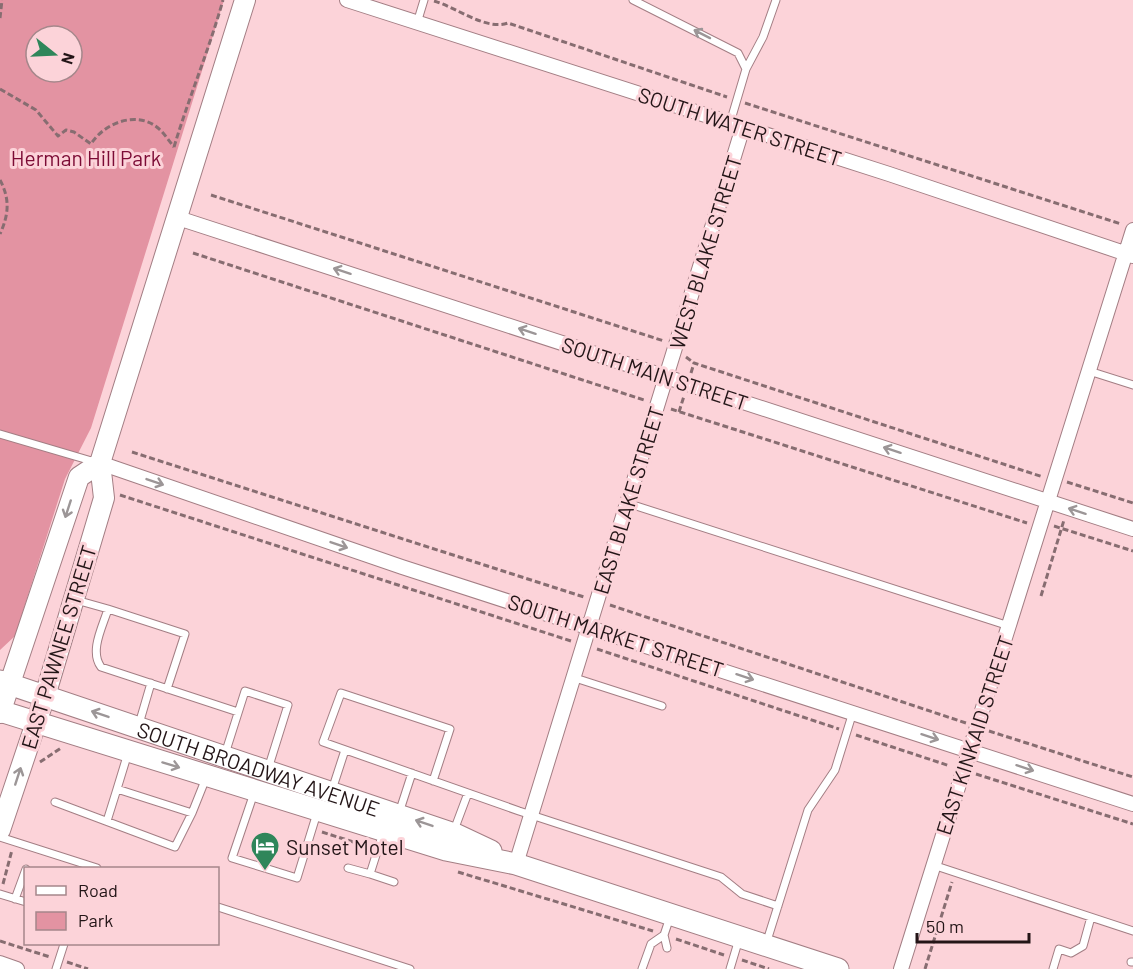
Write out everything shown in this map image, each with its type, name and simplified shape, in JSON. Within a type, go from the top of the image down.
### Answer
[{"type":"main road","name":"EAST PAWNEE STREET","points":[[7,836],[35,723],[104,498],[100,463],[245,0]]},
{"type":"main road","name":"EAST PAWNEE STREET","points":[[0,711],[5,683],[79,477],[100,463]]},
{"type":"main road","name":"SOUTH BROADWAY AVENUE","points":[[5,683],[331,792],[386,832],[453,833],[516,864]]},
{"type":"main road","name":"SOUTH BROADWAY AVENUE","points":[[0,711],[255,791],[315,820],[386,832],[446,850],[516,864],[838,969]]},
{"type":"street","name":"SOUTH WATER STREET","points":[[347,0],[737,125],[1129,255]]},
{"type":"street","name":"WEST BLAKE STREET","points":[[667,377],[737,125]]},
{"type":"street","name":"SOUTH MAIN STREET","points":[[178,218],[1133,529]]},
{"type":"street","name":"EAST KINKAID STREET","points":[[901,969],[1089,371],[1129,255],[1127,227]]},
{"type":"street","name":"EAST BLAKE STREET","points":[[516,864],[572,677],[667,377]]},
{"type":"street","name":"SOUTH MARKET STREET","points":[[100,463],[402,567],[1133,804]]},
{"type":"street","points":[[0,963],[17,969]]},
{"type":"lane","points":[[417,23],[424,0]]},
{"type":"lane","points":[[633,0],[738,53],[746,69]]},
{"type":"lane","points":[[737,125],[736,100],[746,69],[764,37],[776,0]]},
{"type":"lane","points":[[1089,371],[1133,385]]},
{"type":"lane","points":[[0,434],[18,437],[100,463]]},
{"type":"lane","points":[[627,503],[1009,626]]},
{"type":"lane","points":[[74,599],[185,634],[167,688]]},
{"type":"lane","points":[[108,609],[96,647],[96,660],[101,667],[238,712]]},
{"type":"lane","points":[[572,677],[662,706]]},
{"type":"lane","points":[[138,727],[151,683]]},
{"type":"lane","points":[[225,756],[245,691],[288,705],[268,771]]},
{"type":"lane","points":[[433,781],[450,729],[341,693],[323,742],[433,781],[531,815],[720,877],[742,894],[778,906]]},
{"type":"lane","points":[[766,945],[808,810],[835,770],[854,712]]},
{"type":"lane","points":[[331,792],[345,750]]},
{"type":"lane","points":[[106,821],[128,751]]},
{"type":"lane","points":[[370,874],[412,773]]},
{"type":"lane","points":[[55,802],[175,847],[207,776]]},
{"type":"lane","points":[[117,789],[192,813]]},
{"type":"lane","points":[[255,791],[232,858],[297,878],[315,820]]},
{"type":"lane","points":[[453,833],[468,793]]},
{"type":"lane","points":[[0,837],[7,836],[94,867]]},
{"type":"lane","points":[[932,865],[1133,931]]},
{"type":"lane","points":[[348,868],[394,882]]},
{"type":"lane","points":[[15,899],[24,872]]},
{"type":"lane","points":[[0,894],[24,901]]},
{"type":"lane","points":[[219,907],[410,969]]},
{"type":"lane","points":[[667,948],[664,935],[671,915]]},
{"type":"lane","points":[[1053,969],[1059,949],[1071,953],[1083,946],[1091,917]]},
{"type":"lane","points":[[642,969],[651,944],[664,935]]},
{"type":"lane","points":[[730,969],[740,937]]},
{"type":"lane","points":[[56,969],[64,945]]},
{"type":"path","points":[[0,18],[2,0]]},
{"type":"path","points":[[0,89],[36,110],[58,136],[66,130],[74,132],[91,144],[109,124],[137,121],[150,123],[159,128],[174,147],[191,88],[207,54],[224,0]]},
{"type":"path","points":[[432,0],[454,7],[466,17],[499,27],[508,23],[1127,227]]},
{"type":"path","points":[[0,180],[6,192],[8,217],[0,234]]},
{"type":"path","points":[[211,195],[668,342],[694,363],[1133,503]]},
{"type":"path","points":[[679,412],[694,363]]},
{"type":"path","points":[[132,452],[597,601],[1133,777]]},
{"type":"path","points":[[118,495],[1133,824]]},
{"type":"path","points":[[1041,597],[1064,518]]},
{"type":"path","points":[[35,765],[62,747]]},
{"type":"path","points":[[315,820],[386,832]]},
{"type":"path","points":[[0,894],[7,836]]},
{"type":"path","points":[[451,869],[769,969]]},
{"type":"path","points":[[925,969],[956,873]]},
{"type":"path","points":[[0,941],[88,969]]},
{"type":"green space","name":"Herman Hill Park","points":[[0,0],[224,0],[91,428],[65,479],[15,636],[0,650]]},
{"type":"place","name":"Sunset Motel","points":[[265,872]]}]
